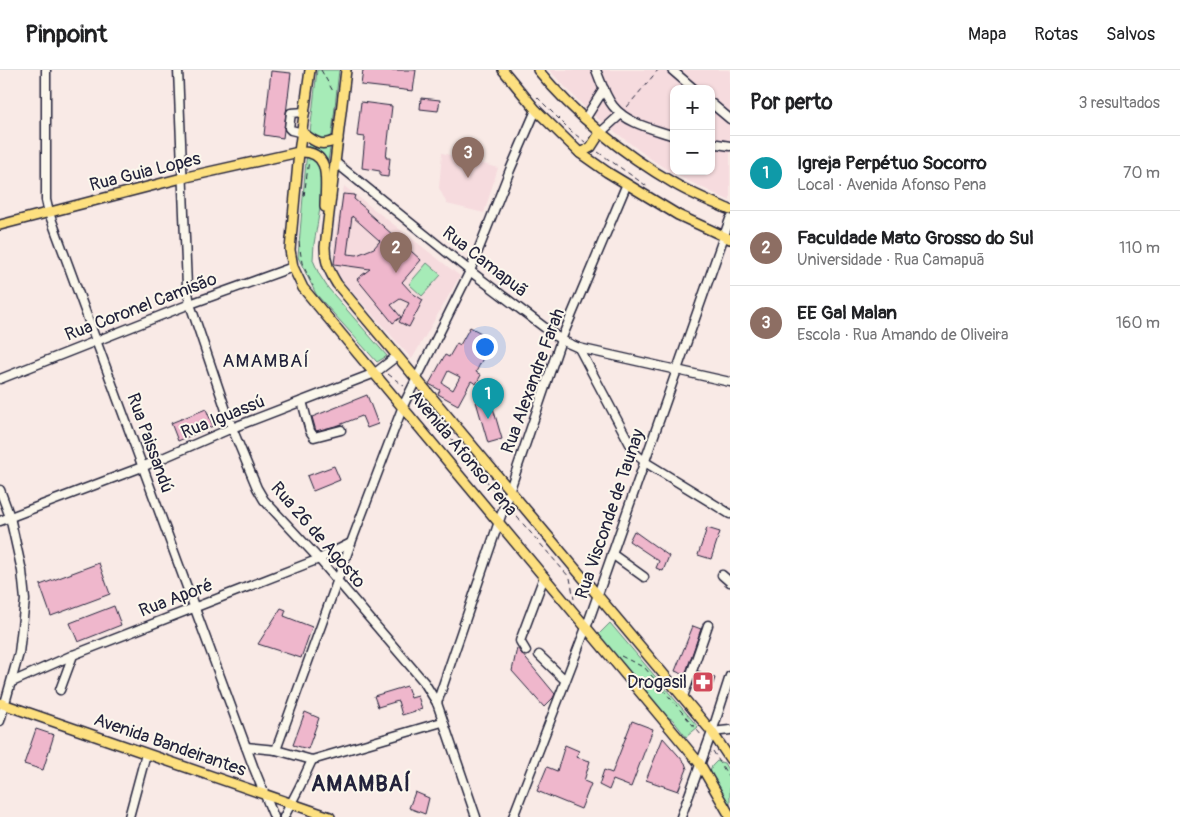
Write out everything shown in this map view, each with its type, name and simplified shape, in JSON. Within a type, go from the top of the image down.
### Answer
[{"type":"main road","name":"Avenida Afonso Pena","points":[[310,70],[290,250],[293,267],[303,288],[700,764],[730,816]]},
{"type":"main road","name":"Avenida Afonso Pena","points":[[346,70],[325,247],[325,259],[328,270],[337,284],[712,732],[730,759]]},
{"type":"main road","points":[[503,70],[536,110],[580,153],[626,186],[678,215],[727,238]]},
{"type":"main road","points":[[538,70],[600,133],[676,184],[730,210]]},
{"type":"main road","points":[[303,133],[314,142],[321,144],[328,144],[338,139]]},
{"type":"main road","points":[[580,153],[592,147],[600,133]]},
{"type":"main road","points":[[300,152],[310,151],[319,156],[323,161],[325,174],[325,247]]},
{"type":"main road","name":"Rua Guia Lopes","points":[[0,225],[182,178],[300,152]]},
{"type":"main road","name":"Avenida Bandeirantes","points":[[2,704],[330,817]]},
{"type":"street","name":"Rua Paissandú","points":[[46,70],[46,200],[49,213],[246,747],[274,817]]},
{"type":"street","name":"Rua 26 de Agosto","points":[[178,70],[187,286],[190,304],[232,428],[250,473],[264,500],[320,559],[413,667],[436,703],[476,817]]},
{"type":"street","points":[[596,70],[613,106],[621,114],[640,125],[670,135]]},
{"type":"street","points":[[672,70],[689,85]]},
{"type":"street","points":[[585,119],[604,89]]},
{"type":"street","points":[[715,106],[730,119]]},
{"type":"street","points":[[276,750],[351,542],[403,406],[470,271],[536,110]]},
{"type":"street","points":[[303,133],[289,128],[291,113],[305,112]]},
{"type":"street","points":[[600,133],[621,114]]},
{"type":"street","points":[[715,144],[730,146]]},
{"type":"street","name":"Rua Camapuã","points":[[335,162],[470,271],[561,340],[578,348],[730,382]]},
{"type":"street","name":"Rua Alexandre Farah","points":[[436,703],[561,340],[626,186]]},
{"type":"street","name":"Rua Visconde de Taunay","points":[[514,817],[586,627],[676,370],[727,238],[730,219]]},
{"type":"street","name":"Rua Coronel Camisão","points":[[0,378],[97,339],[293,267]]},
{"type":"street","points":[[578,348],[636,454],[645,462],[730,514]]},
{"type":"street","name":"Rua Iguassú","points":[[0,521],[142,467],[232,428],[375,373],[397,356]]},
{"type":"street","points":[[302,401],[310,431],[314,437],[341,430]]},
{"type":"street","points":[[0,490],[10,517],[22,571],[25,600],[19,652],[12,682],[2,704],[0,721]]},
{"type":"street","name":"Rua Aporé","points":[[12,682],[73,655],[320,559],[351,542]]},
{"type":"street","points":[[612,554],[644,578]]},
{"type":"street","points":[[722,575],[730,582]]},
{"type":"street","points":[[526,651],[520,641],[544,576]]},
{"type":"street","points":[[683,697],[708,625]]},
{"type":"street","points":[[60,690],[73,655]]},
{"type":"street","points":[[539,655],[565,680]]},
{"type":"street","points":[[681,817],[730,676]]},
{"type":"street","points":[[246,747],[276,750],[312,760],[442,722]]},
{"type":"street","points":[[712,732],[730,730]]},
{"type":"street","points":[[129,817],[146,754]]},
{"type":"street","points":[[284,817],[312,760]]},
{"type":"path","points":[[621,114],[658,70]]},
{"type":"path","points":[[537,98],[571,132],[652,189]]},
{"type":"shaded area","points":[[549,70],[730,70],[730,201],[676,175],[715,175],[715,85],[670,85],[670,172],[589,112]]},
{"type":"shaded area","points":[[442,153],[498,168],[484,213],[447,204],[439,188]]},
{"type":"shaded area","points":[[344,186],[460,276],[412,359],[335,270],[333,244]]},
{"type":"green space","points":[[317,70],[339,70],[331,143],[313,260],[328,288],[387,356],[377,362],[316,294],[298,257],[306,161]]},
{"type":"green space","points":[[427,263],[441,275],[422,296],[409,284]]},
{"type":"green space","points":[[610,623],[698,727],[686,737],[673,720],[663,714],[597,636]]},
{"type":"green space","points":[[717,761],[724,763],[730,773],[730,807],[710,772],[712,766]]},
{"type":"building","points":[[363,70],[416,70],[413,91],[361,85]]},
{"type":"building","points":[[271,71],[291,73],[283,138],[264,135]]},
{"type":"building","points":[[421,98],[440,100],[438,111],[420,109]]},
{"type":"building","points":[[361,102],[392,106],[386,158],[390,158],[388,177],[380,176],[380,171],[362,168],[365,137],[357,136]]},
{"type":"building","points":[[343,194],[355,195],[354,199],[366,211],[421,260],[402,282],[412,293],[423,300],[409,327],[399,322],[409,303],[400,299],[391,305],[401,317],[393,323],[357,279],[370,269],[334,264]],"holes":[[[352,216],[380,241],[374,248],[357,255],[347,254]]]},
{"type":"building","points":[[470,327],[481,333],[474,348],[485,354],[476,372],[481,375],[476,384],[471,381],[458,405],[438,394],[440,390],[429,384],[445,355],[449,357],[457,343],[460,345]],"holes":[[[448,371],[460,377],[453,390],[442,383]]]},
{"type":"building","points":[[489,394],[502,439],[488,443],[475,398]]},
{"type":"building","points":[[367,395],[378,424],[367,428],[362,416],[316,431],[312,417]]},
{"type":"building","points":[[206,409],[213,426],[178,441],[171,423]]},
{"type":"building","points":[[334,466],[340,480],[313,491],[307,476]]},
{"type":"building","points":[[707,528],[720,532],[711,559],[698,555]]},
{"type":"building","points":[[634,531],[669,556],[663,571],[656,568],[659,561],[629,541]]},
{"type":"building","points":[[99,563],[110,594],[51,616],[40,585]]},
{"type":"building","points":[[114,606],[121,625],[78,642],[70,623]]},
{"type":"building","points":[[281,608],[286,610],[284,616],[312,627],[301,658],[258,644]]},
{"type":"building","points":[[693,626],[701,629],[685,675],[675,671]]},
{"type":"building","points":[[517,648],[555,694],[544,707],[512,671]]},
{"type":"building","name":"Drogasil","points":[[698,671],[715,678],[710,692],[693,686]]},
{"type":"building","points":[[407,686],[411,698],[418,696],[422,709],[402,715],[398,701],[378,707],[374,696]]},
{"type":"building","points":[[305,712],[319,718],[308,749],[293,745]]},
{"type":"building","points":[[632,721],[653,729],[631,787],[613,780],[609,790],[599,785],[604,770],[612,773]]},
{"type":"building","points":[[36,729],[54,735],[43,770],[24,764]]},
{"type":"building","points":[[663,738],[685,763],[687,769],[678,791],[646,780]]},
{"type":"building","points":[[565,745],[579,751],[576,757],[590,761],[584,781],[591,784],[581,809],[537,791],[547,767],[557,771]]},
{"type":"building","points":[[415,792],[429,798],[425,814],[409,808]]},
{"type":"place","name":"EE Gal Malan","points":[[468,178]]},
{"type":"place","name":"Faculdade Mato Grosso do Sul","points":[[396,273]]},
{"type":"place","name":"Igreja Perpétuo Socorro","points":[[488,419]]},
{"type":"place","name":"Drogasil","points":[[703,682]]},
{"type":"district","name":"AMAMBAÍ","points":[[266,361]]},
{"type":"district","name":"AMAMBAÍ","points":[[361,784]]}]
